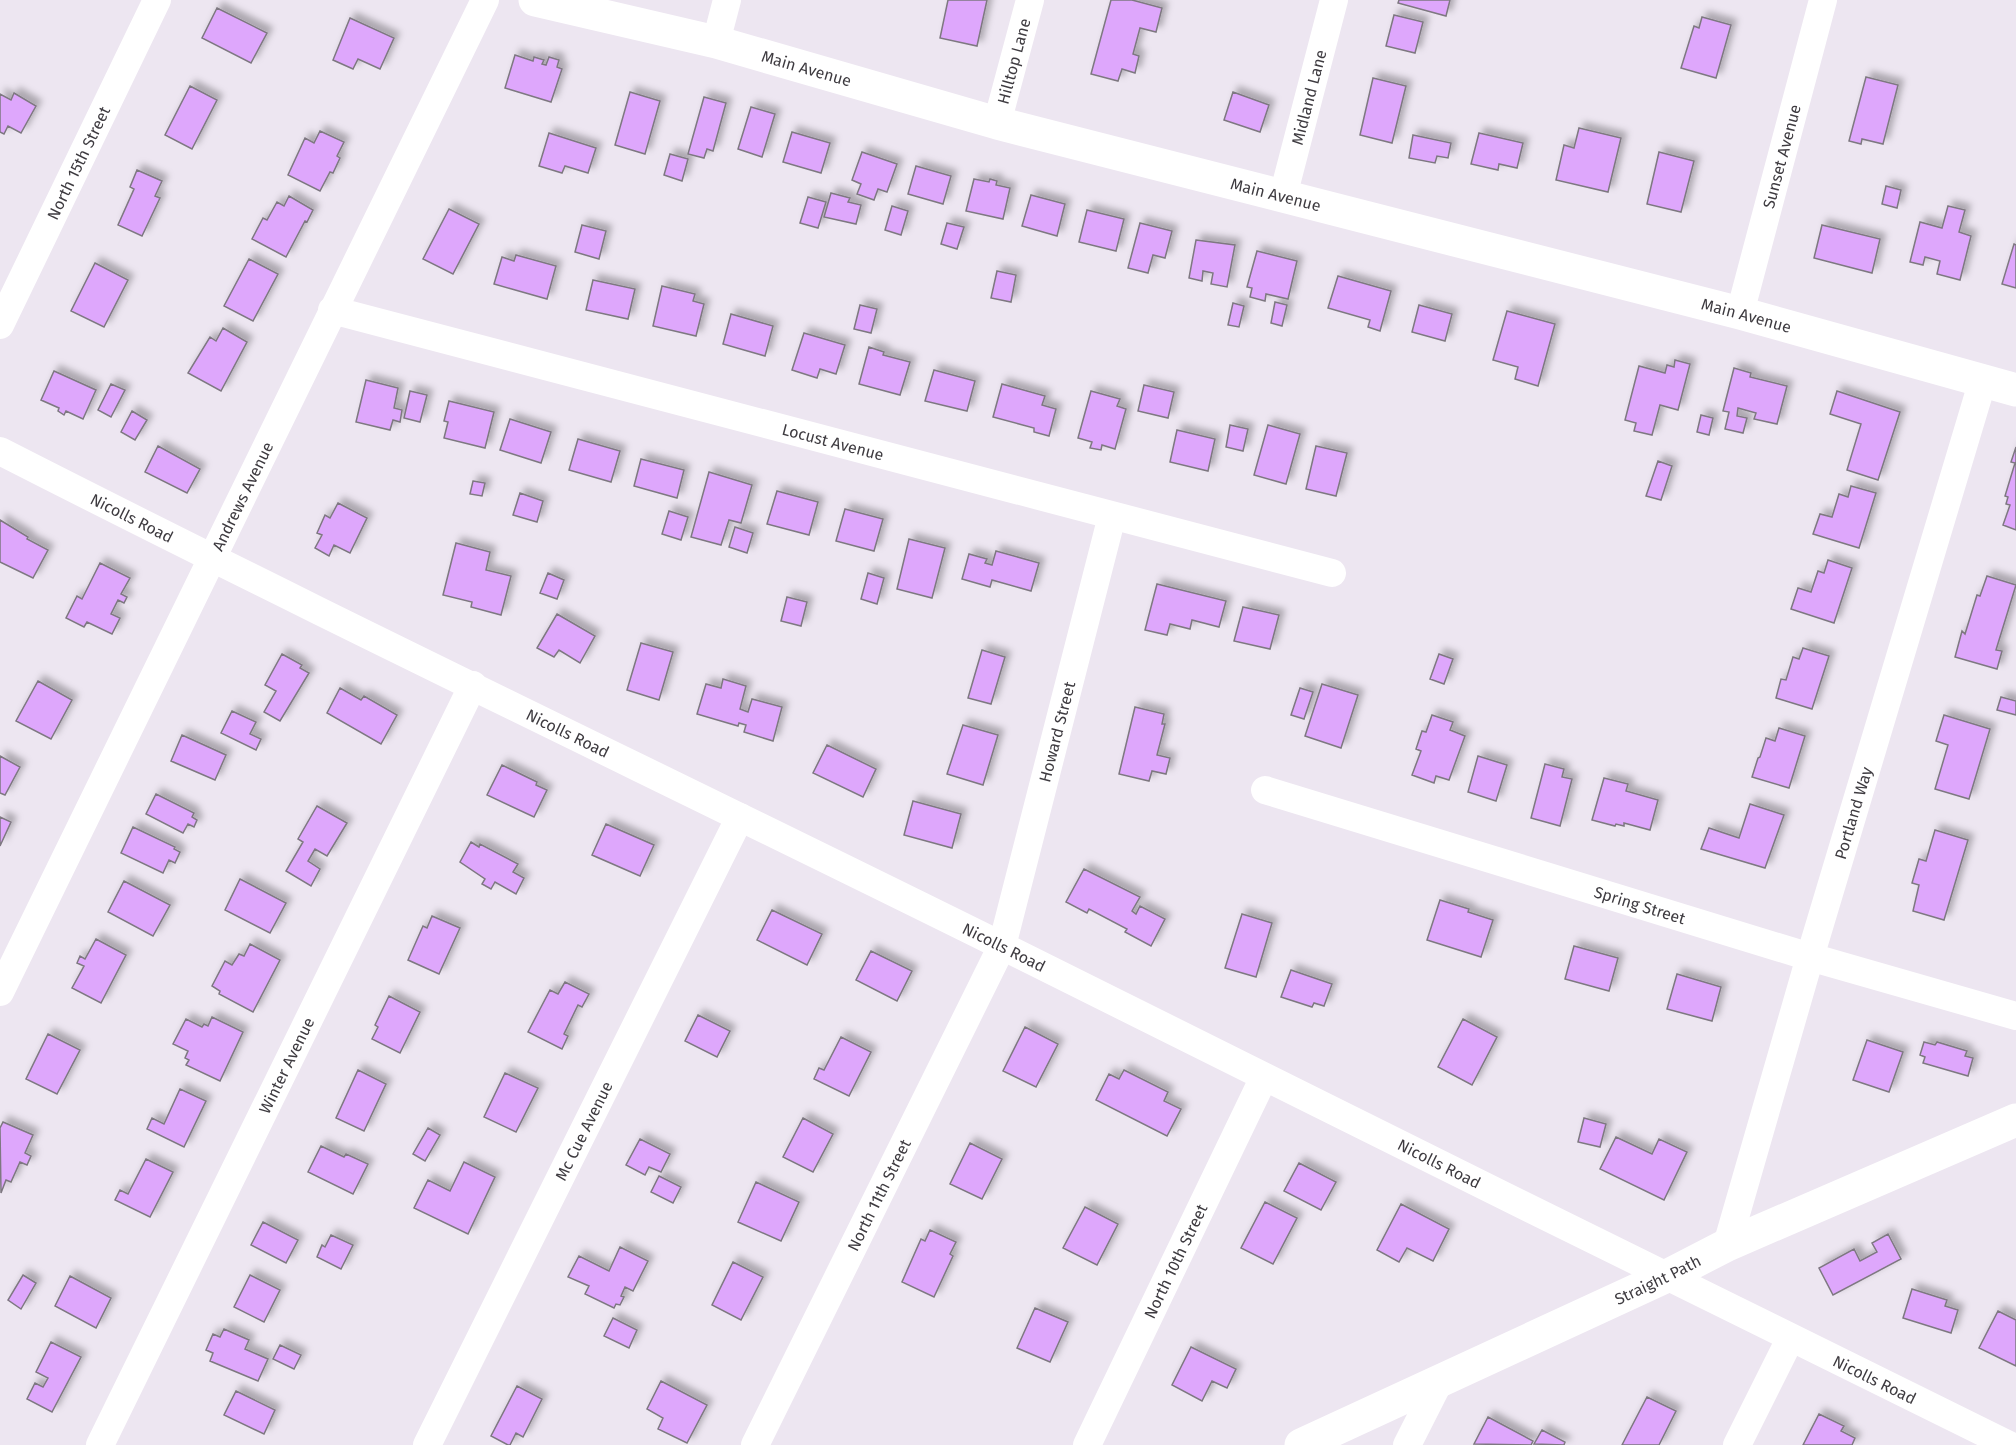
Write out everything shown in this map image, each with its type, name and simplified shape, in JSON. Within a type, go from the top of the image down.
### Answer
[{"type":"street","name":"North 15th Street","points":[[0,325],[157,0]]},
{"type":"street","name":"Andrews Avenue","points":[[0,992],[485,0]]},
{"type":"street","name":"Main Avenue","points":[[535,0],[716,42],[997,123],[1740,313],[2016,390]]},
{"type":"street","points":[[716,42],[727,0]]},
{"type":"street","name":"Hilltop Lane","points":[[997,123],[1030,0]]},
{"type":"street","name":"Midland Lane","points":[[1283,196],[1334,0]]},
{"type":"street","name":"Sunset Avenue","points":[[1740,313],[1823,0]]},
{"type":"street","name":"Locust Avenue","points":[[333,310],[1332,573]]},
{"type":"street","name":"Portland Way","points":[[1727,1245],[1810,957],[1983,380]]},
{"type":"street","name":"Nicolls Road","points":[[0,451],[213,560],[1002,946],[2009,1445]]},
{"type":"street","name":"Howard Street","points":[[1002,946],[1112,516]]},
{"type":"street","name":"Winter Avenue","points":[[100,1445],[472,685]]},
{"type":"street","name":"Spring Street","points":[[1265,790],[1810,957],[2016,1016]]},
{"type":"street","name":"Mc Cue Avenue","points":[[427,1445],[740,818]]},
{"type":"street","name":"North 11th Street","points":[[755,1445],[1002,946]]},
{"type":"street","name":"North 10th Street","points":[[1087,1445],[1264,1077]]},
{"type":"street","name":"Straight Path","points":[[1301,1445],[1667,1276],[1727,1245],[2016,1120]]},
{"type":"street","points":[[1737,1445],[1790,1338]]},
{"type":"street","points":[[1407,1445],[1440,1380]]},
{"type":"building","points":[[948,0],[987,0],[977,46],[940,38]]},
{"type":"building","points":[[1111,0],[1132,0],[1162,8],[1156,32],[1140,28],[1133,54],[1139,56],[1135,73],[1122,69],[1118,81],[1091,74]]},
{"type":"building","points":[[1399,0],[1450,0],[1446,16],[1398,3]]},
{"type":"building","points":[[217,8],[267,33],[251,63],[202,38]]},
{"type":"building","points":[[1394,15],[1423,22],[1415,53],[1386,46]]},
{"type":"building","points":[[1702,17],[1731,25],[1716,78],[1681,68],[1694,26],[1699,28]]},
{"type":"building","points":[[350,18],[394,38],[380,69],[358,59],[353,69],[333,60]]},
{"type":"building","points":[[515,55],[533,61],[534,57],[544,60],[542,64],[546,65],[549,57],[559,60],[557,67],[562,69],[551,102],[505,88]]},
{"type":"building","points":[[1866,77],[1898,85],[1883,144],[1862,139],[1861,144],[1849,141]]},
{"type":"building","points":[[1373,78],[1406,86],[1392,143],[1360,135]]},
{"type":"building","points":[[190,86],[217,100],[192,149],[165,135]]},
{"type":"building","points":[[630,92],[660,101],[645,154],[615,145]]},
{"type":"building","points":[[1233,92],[1269,105],[1260,132],[1224,120]]},
{"type":"building","points":[[14,93],[36,106],[21,133],[8,126],[4,134],[0,132],[0,94],[11,100]]},
{"type":"building","points":[[704,97],[726,103],[713,151],[707,149],[704,158],[688,154]]},
{"type":"building","points":[[751,107],[775,114],[762,157],[738,149]]},
{"type":"building","points":[[1579,128],[1621,138],[1608,192],[1556,180],[1564,145],[1574,148]]},
{"type":"building","points":[[320,131],[344,142],[337,156],[340,158],[333,173],[330,172],[320,191],[288,175],[305,138],[314,143]]},
{"type":"building","points":[[792,132],[830,143],[821,173],[783,162]]},
{"type":"building","points":[[549,133],[596,148],[588,173],[565,166],[562,173],[539,166]]},
{"type":"building","points":[[1479,133],[1523,143],[1517,168],[1499,164],[1498,170],[1471,164]]},
{"type":"building","points":[[1413,135],[1451,143],[1448,158],[1437,156],[1435,163],[1409,158]]},
{"type":"building","points":[[862,152],[897,164],[887,192],[878,189],[874,200],[857,194],[861,184],[852,180]]},
{"type":"building","points":[[1659,152],[1694,161],[1681,212],[1647,204]]},
{"type":"building","points":[[670,154],[688,159],[682,181],[664,175]]},
{"type":"building","points":[[916,166],[951,176],[943,204],[908,194]]},
{"type":"building","points":[[137,170],[162,181],[155,196],[160,198],[142,236],[118,225],[134,189],[130,187]]},
{"type":"building","points":[[974,179],[989,182],[990,179],[997,181],[996,185],[1010,188],[1003,219],[966,211]]},
{"type":"building","points":[[1886,186],[1901,190],[1897,208],[1882,204]]},
{"type":"building","points":[[831,193],[850,198],[848,202],[861,205],[856,224],[824,217]]},
{"type":"building","points":[[1031,195],[1065,204],[1057,236],[1022,226]]},
{"type":"building","points":[[289,196],[313,210],[286,257],[252,239],[263,218],[267,220],[277,202],[284,206]]},
{"type":"building","points":[[808,197],[826,202],[818,228],[800,223]]},
{"type":"building","points":[[892,206],[908,211],[901,235],[885,230]]},
{"type":"building","points":[[1948,206],[1965,210],[1959,232],[1971,236],[1960,280],[1937,274],[1940,261],[1925,257],[1923,265],[1910,262],[1920,222],[1942,228]]},
{"type":"building","points":[[449,209],[479,224],[453,274],[423,259]]},
{"type":"building","points":[[1087,210],[1124,219],[1116,251],[1079,242]]},
{"type":"building","points":[[947,223],[964,227],[957,249],[941,244]]},
{"type":"building","points":[[1140,223],[1172,231],[1165,258],[1153,255],[1148,273],[1128,268]]},
{"type":"building","points":[[582,225],[606,231],[599,259],[575,252]]},
{"type":"building","points":[[1822,225],[1880,239],[1872,273],[1814,258]]},
{"type":"building","points":[[1196,240],[1235,245],[1227,287],[1211,284],[1213,273],[1203,271],[1202,281],[1189,278]]},
{"type":"building","points":[[2014,244],[2016,245],[2016,288],[2002,284]]},
{"type":"building","points":[[1257,251],[1297,261],[1288,299],[1266,294],[1265,301],[1250,297],[1252,288],[1247,287]]},
{"type":"building","points":[[516,255],[556,266],[547,299],[494,284],[502,257],[514,261]]},
{"type":"building","points":[[249,259],[278,274],[253,321],[224,306]]},
{"type":"building","points":[[95,263],[128,280],[104,327],[71,311]]},
{"type":"building","points":[[997,271],[1016,275],[1011,302],[991,298]]},
{"type":"building","points":[[1338,276],[1391,291],[1380,331],[1368,327],[1370,320],[1328,308]]},
{"type":"building","points":[[593,280],[635,289],[628,319],[586,310]]},
{"type":"building","points":[[662,286],[695,294],[693,301],[704,304],[696,336],[653,326]]},
{"type":"building","points":[[1275,302],[1287,305],[1282,326],[1271,323]]},
{"type":"building","points":[[1233,303],[1244,306],[1239,327],[1228,325]]},
{"type":"building","points":[[860,305],[877,309],[871,333],[854,329]]},
{"type":"building","points":[[1419,305],[1452,314],[1445,341],[1412,332]]},
{"type":"building","points":[[1507,311],[1555,324],[1538,386],[1515,379],[1518,367],[1493,360]]},
{"type":"building","points":[[731,314],[773,326],[765,356],[723,344]]},
{"type":"building","points":[[223,328],[247,342],[221,391],[188,373],[210,337],[216,341]]},
{"type":"building","points":[[804,333],[845,345],[836,374],[820,369],[817,378],[792,370]]},
{"type":"building","points":[[869,347],[884,352],[883,355],[910,362],[900,395],[859,384]]},
{"type":"building","points":[[1675,360],[1690,364],[1678,410],[1660,405],[1652,435],[1634,431],[1636,423],[1625,420],[1639,366],[1665,373],[1667,365],[1674,367]]},
{"type":"building","points":[[1734,368],[1751,373],[1750,377],[1787,386],[1777,424],[1754,419],[1756,413],[1738,408],[1737,416],[1747,418],[1743,433],[1725,429],[1729,412],[1723,411]]},
{"type":"building","points":[[934,370],[975,381],[967,411],[925,401]]},
{"type":"building","points":[[54,371],[96,390],[83,419],[66,411],[64,415],[58,411],[59,408],[41,400]]},
{"type":"building","points":[[366,380],[398,388],[394,408],[402,410],[400,422],[393,420],[390,430],[356,422]]},
{"type":"building","points":[[111,384],[125,390],[111,417],[98,410]]},
{"type":"building","points":[[1002,384],[1045,396],[1042,405],[1056,409],[1049,436],[1034,432],[1034,428],[993,417]]},
{"type":"building","points":[[1144,385],[1174,392],[1168,418],[1138,411]]},
{"type":"building","points":[[410,391],[427,395],[420,422],[404,418]]},
{"type":"building","points":[[1091,391],[1120,399],[1117,406],[1126,409],[1115,449],[1102,445],[1101,450],[1090,448],[1092,442],[1078,438]]},
{"type":"building","points":[[1837,391],[1900,412],[1878,480],[1847,470],[1861,424],[1830,414]]},
{"type":"building","points":[[449,401],[494,412],[485,448],[444,438],[448,422],[444,421]]},
{"type":"building","points":[[132,411],[147,420],[135,440],[121,432]]},
{"type":"building","points":[[1701,415],[1713,418],[1709,435],[1697,432]]},
{"type":"building","points":[[510,419],[551,432],[541,463],[500,450]]},
{"type":"building","points":[[1230,425],[1248,429],[1243,451],[1226,447]]},
{"type":"building","points":[[1268,425],[1300,434],[1286,484],[1254,475]]},
{"type":"building","points":[[1177,430],[1215,439],[1208,471],[1170,462]]},
{"type":"building","points":[[578,439],[620,451],[611,482],[569,470]]},
{"type":"building","points":[[158,446],[200,469],[187,493],[145,472]]},
{"type":"building","points":[[1316,446],[1347,453],[1336,496],[1306,489]]},
{"type":"building","points":[[2016,447],[2016,530],[2003,525],[2010,505],[2006,504],[2008,497],[2005,496],[2015,463],[2011,462]]},
{"type":"building","points":[[641,459],[684,470],[677,498],[634,486]]},
{"type":"building","points":[[1658,461],[1672,466],[1661,500],[1646,496]]},
{"type":"building","points":[[709,472],[752,485],[741,523],[729,520],[721,545],[691,537]]},
{"type":"building","points":[[473,481],[485,483],[482,496],[470,494]]},
{"type":"building","points":[[1851,486],[1876,493],[1859,548],[1813,534],[1820,514],[1832,517],[1839,494],[1848,497]]},
{"type":"building","points":[[777,491],[818,502],[809,535],[767,524]]},
{"type":"building","points":[[520,493],[543,501],[537,522],[513,515]]},
{"type":"building","points":[[338,503],[367,518],[350,553],[334,545],[329,556],[315,548],[322,535],[317,533],[325,515],[330,518]]},
{"type":"building","points":[[845,509],[883,519],[874,551],[836,541]]},
{"type":"building","points":[[669,511],[688,517],[681,540],[662,534]]},
{"type":"building","points":[[0,520],[28,537],[27,539],[48,550],[33,578],[0,562]]},
{"type":"building","points":[[735,527],[753,533],[747,553],[729,547]]},
{"type":"building","points":[[909,539],[945,548],[932,598],[897,589]]},
{"type":"building","points":[[456,543],[490,552],[486,570],[511,576],[501,615],[471,607],[472,602],[443,595]]},
{"type":"building","points":[[996,551],[1039,563],[1031,591],[992,580],[990,587],[962,579],[969,554],[987,559],[985,563],[992,565]]},
{"type":"building","points":[[1828,560],[1852,568],[1834,623],[1791,609],[1798,588],[1811,592],[1818,571],[1824,573]]},
{"type":"building","points":[[100,563],[130,578],[121,594],[127,597],[124,603],[118,600],[111,614],[120,618],[112,634],[87,622],[84,627],[66,618],[77,596],[82,599]]},
{"type":"building","points":[[548,573],[564,580],[557,599],[540,593]]},
{"type":"building","points":[[868,573],[884,578],[877,604],[861,599]]},
{"type":"building","points":[[1987,576],[2016,585],[1996,650],[2002,651],[1997,669],[1955,657],[1962,631],[1965,634],[1977,595],[1980,596]]},
{"type":"building","points":[[1157,584],[1226,601],[1219,627],[1192,620],[1190,629],[1170,624],[1167,635],[1145,630]]},
{"type":"building","points":[[787,597],[807,602],[801,626],[781,621]]},
{"type":"building","points":[[1243,607],[1279,615],[1270,649],[1234,641]]},
{"type":"building","points":[[557,614],[595,636],[580,663],[559,650],[554,657],[537,648]]},
{"type":"building","points":[[641,643],[673,652],[659,700],[627,690]]},
{"type":"building","points":[[1803,648],[1829,656],[1812,709],[1776,698],[1781,679],[1786,680],[1793,657],[1799,659]]},
{"type":"building","points":[[982,650],[1005,657],[991,704],[968,698]]},
{"type":"building","points":[[282,654],[302,665],[300,668],[309,673],[280,721],[264,712],[276,691],[265,685]]},
{"type":"building","points":[[1439,654],[1453,659],[1444,684],[1430,679]]},
{"type":"building","points":[[723,679],[746,686],[740,709],[748,712],[752,699],[782,707],[773,741],[744,732],[746,725],[739,723],[738,726],[697,714],[706,684],[721,688]]},
{"type":"building","points":[[38,681],[72,700],[51,739],[16,721]]},
{"type":"building","points":[[1322,684],[1358,695],[1341,748],[1305,736]]},
{"type":"building","points":[[340,688],[361,700],[364,696],[397,715],[381,744],[327,713]]},
{"type":"building","points":[[1300,688],[1313,692],[1304,719],[1291,715]]},
{"type":"building","points":[[2001,697],[2016,701],[2016,715],[1997,710]]},
{"type":"building","points":[[1135,707],[1164,714],[1162,724],[1165,724],[1157,755],[1170,758],[1166,774],[1152,771],[1149,781],[1119,774]]},
{"type":"building","points":[[232,711],[256,722],[250,734],[261,739],[256,750],[221,733]]},
{"type":"building","points":[[1432,715],[1453,722],[1450,730],[1465,736],[1449,780],[1436,776],[1434,783],[1412,775],[1421,751],[1416,749],[1422,731],[1426,732]]},
{"type":"building","points":[[1944,715],[1990,729],[1969,799],[1935,789],[1948,745],[1936,741]]},
{"type":"building","points":[[963,725],[998,735],[983,785],[947,774]]},
{"type":"building","points":[[1779,728],[1805,736],[1789,788],[1752,777],[1766,738],[1775,741]]},
{"type":"building","points":[[182,735],[226,755],[215,780],[171,761]]},
{"type":"building","points":[[827,745],[876,769],[863,797],[813,773]]},
{"type":"building","points":[[0,756],[20,767],[5,795],[0,793]]},
{"type":"building","points":[[1478,756],[1507,765],[1496,801],[1468,792]]},
{"type":"building","points":[[1545,764],[1564,769],[1562,777],[1572,779],[1560,826],[1531,818]]},
{"type":"building","points":[[502,765],[537,782],[536,785],[547,790],[534,817],[487,795]]},
{"type":"building","points":[[1604,778],[1628,784],[1626,791],[1658,800],[1650,830],[1624,823],[1624,826],[1616,824],[1615,826],[1592,820]]},
{"type":"building","points":[[156,794],[194,813],[192,817],[197,820],[194,827],[188,824],[183,833],[146,814]]},
{"type":"building","points":[[913,801],[961,814],[952,848],[904,835]]},
{"type":"building","points":[[1750,804],[1784,815],[1765,868],[1701,849],[1709,828],[1739,838]]},
{"type":"building","points":[[317,806],[347,823],[327,856],[315,849],[308,861],[320,869],[311,886],[286,871],[303,842],[298,839]]},
{"type":"building","points":[[0,817],[11,822],[0,846]]},
{"type":"building","points":[[606,824],[654,845],[640,876],[592,855]]},
{"type":"building","points":[[133,827],[175,847],[174,849],[180,852],[175,863],[169,860],[163,873],[121,853]]},
{"type":"building","points":[[1935,830],[1968,840],[1944,920],[1913,911],[1919,885],[1912,883],[1919,859],[1926,861]]},
{"type":"building","points":[[471,842],[479,847],[480,844],[518,864],[513,872],[524,878],[516,894],[495,882],[491,889],[482,884],[485,879],[460,862]]},
{"type":"building","points":[[1084,869],[1140,897],[1132,911],[1136,914],[1140,906],[1165,919],[1151,946],[1125,932],[1127,929],[1089,909],[1087,913],[1066,902]]},
{"type":"building","points":[[240,879],[286,903],[270,933],[225,910]]},
{"type":"building","points":[[124,881],[170,905],[153,936],[108,912]]},
{"type":"building","points":[[1440,900],[1469,909],[1468,912],[1493,920],[1481,957],[1427,940]]},
{"type":"building","points":[[772,910],[822,934],[807,965],[757,940]]},
{"type":"building","points":[[1242,914],[1272,923],[1256,977],[1225,968]]},
{"type":"building","points":[[432,916],[460,928],[439,974],[408,960],[423,926],[427,928]]},
{"type":"building","points":[[96,939],[126,955],[101,1003],[72,988],[84,966],[77,963],[80,956],[85,959]]},
{"type":"building","points":[[250,944],[280,960],[253,1012],[219,994],[220,991],[212,986],[225,961],[232,965],[239,954],[244,956]]},
{"type":"building","points":[[1574,946],[1618,958],[1609,991],[1565,979]]},
{"type":"building","points":[[871,951],[912,971],[897,1001],[856,980]]},
{"type":"building","points":[[1291,970],[1332,984],[1324,1006],[1314,1003],[1312,1007],[1281,997]]},
{"type":"building","points":[[1677,974],[1721,987],[1712,1021],[1667,1009]]},
{"type":"building","points":[[565,982],[589,994],[582,1007],[578,1005],[564,1034],[568,1036],[562,1049],[528,1032],[550,990],[558,994]]},
{"type":"building","points":[[389,996],[420,1012],[400,1053],[372,1039],[378,1027],[375,1025]]},
{"type":"building","points":[[698,1015],[730,1031],[717,1057],[685,1041]]},
{"type":"building","points":[[212,1017],[243,1032],[220,1081],[186,1065],[189,1060],[185,1058],[188,1051],[173,1044],[186,1019],[202,1027],[204,1024],[208,1026]]},
{"type":"building","points":[[1463,1019],[1497,1037],[1472,1085],[1438,1067]]},
{"type":"building","points":[[1025,1027],[1058,1044],[1036,1087],[1003,1071]]},
{"type":"building","points":[[48,1034],[80,1050],[57,1094],[26,1079]]},
{"type":"building","points":[[841,1037],[871,1052],[849,1096],[814,1079],[819,1068],[824,1070]]},
{"type":"building","points":[[1867,1040],[1903,1052],[1889,1092],[1853,1080]]},
{"type":"building","points":[[1924,1042],[1935,1045],[1937,1042],[1967,1051],[1965,1056],[1973,1058],[1968,1076],[1923,1063],[1925,1057],[1920,1055]]},
{"type":"building","points":[[358,1070],[386,1084],[364,1131],[336,1118]]},
{"type":"building","points":[[1124,1070],[1168,1092],[1164,1101],[1181,1109],[1167,1136],[1096,1100],[1109,1074],[1119,1079]]},
{"type":"building","points":[[505,1073],[538,1088],[516,1132],[484,1117]]},
{"type":"building","points":[[180,1089],[206,1101],[184,1147],[147,1129],[152,1118],[164,1124]]},
{"type":"building","points":[[803,1118],[833,1134],[813,1172],[783,1157]]},
{"type":"building","points":[[1584,1118],[1606,1124],[1600,1147],[1578,1142]]},
{"type":"building","points":[[3,1122],[33,1135],[25,1153],[31,1156],[27,1165],[20,1162],[11,1182],[6,1180],[1,1193],[0,1128]]},
{"type":"building","points":[[428,1128],[440,1135],[425,1161],[413,1154]]},
{"type":"building","points":[[1616,1137],[1652,1154],[1659,1139],[1687,1152],[1664,1200],[1600,1169]]},
{"type":"building","points":[[640,1139],[670,1154],[661,1172],[649,1167],[645,1175],[626,1165]]},
{"type":"building","points":[[970,1143],[1002,1159],[982,1199],[950,1184]]},
{"type":"building","points":[[321,1146],[344,1157],[346,1154],[368,1164],[353,1194],[308,1172]]},
{"type":"building","points":[[146,1159],[173,1172],[150,1217],[115,1200],[120,1190],[128,1194]]},
{"type":"building","points":[[464,1162],[495,1177],[468,1234],[414,1208],[428,1180],[450,1191]]},
{"type":"building","points":[[1299,1163],[1336,1182],[1321,1210],[1284,1191]]},
{"type":"building","points":[[659,1176],[681,1187],[673,1203],[651,1192]]},
{"type":"building","points":[[756,1182],[799,1202],[781,1241],[738,1222]]},
{"type":"building","points":[[1265,1202],[1297,1218],[1273,1264],[1241,1248]]},
{"type":"building","points":[[1401,1204],[1449,1229],[1433,1261],[1407,1248],[1399,1262],[1377,1250]]},
{"type":"building","points":[[1085,1207],[1118,1224],[1097,1265],[1063,1248]]},
{"type":"building","points":[[263,1222],[298,1240],[286,1263],[251,1245]]},
{"type":"building","points":[[930,1230],[956,1242],[950,1254],[953,1256],[934,1297],[902,1282],[921,1239],[925,1241]]},
{"type":"building","points":[[1888,1234],[1901,1259],[1833,1295],[1819,1268],[1854,1249],[1860,1261],[1877,1252],[1872,1243]]},
{"type":"building","points":[[331,1235],[353,1245],[341,1269],[317,1257],[322,1245],[325,1247]]},
{"type":"building","points":[[620,1247],[648,1261],[633,1291],[625,1287],[620,1305],[616,1304],[614,1308],[585,1294],[589,1286],[568,1277],[579,1256],[609,1271]]},
{"type":"building","points":[[733,1262],[763,1277],[741,1320],[712,1305]]},
{"type":"building","points":[[23,1275],[36,1283],[21,1309],[8,1300]]},
{"type":"building","points":[[250,1275],[280,1290],[264,1322],[234,1307]]},
{"type":"building","points":[[70,1276],[111,1298],[96,1328],[55,1306]]},
{"type":"building","points":[[1912,1289],[1947,1300],[1945,1306],[1958,1310],[1951,1333],[1903,1318]]},
{"type":"building","points":[[1035,1308],[1068,1322],[1050,1362],[1017,1348]]},
{"type":"building","points":[[1998,1311],[2016,1320],[2016,1366],[1979,1348]]},
{"type":"building","points":[[613,1318],[637,1330],[629,1348],[604,1336]]},
{"type":"building","points":[[224,1329],[249,1340],[245,1349],[268,1359],[258,1381],[210,1361],[213,1353],[206,1350],[213,1334],[220,1337]]},
{"type":"building","points":[[51,1342],[81,1357],[52,1412],[27,1399],[35,1383],[43,1387],[48,1378],[36,1372]]},
{"type":"building","points":[[280,1345],[301,1355],[294,1369],[273,1359]]},
{"type":"building","points":[[1191,1347],[1236,1369],[1227,1388],[1212,1381],[1202,1401],[1172,1385]]},
{"type":"building","points":[[661,1381],[707,1405],[687,1443],[658,1429],[663,1418],[647,1409]]},
{"type":"building","points":[[517,1386],[542,1399],[523,1437],[516,1433],[508,1445],[491,1436]]},
{"type":"building","points":[[236,1391],[275,1410],[264,1434],[224,1415]]},
{"type":"building","points":[[1647,1397],[1676,1411],[1659,1445],[1622,1445]]},
{"type":"building","points":[[1819,1414],[1844,1426],[1841,1431],[1855,1438],[1852,1445],[1803,1445]]},
{"type":"building","points":[[1488,1417],[1533,1441],[1531,1445],[1474,1444]]},
{"type":"building","points":[[1542,1430],[1565,1442],[1564,1445],[1534,1444]]}]
